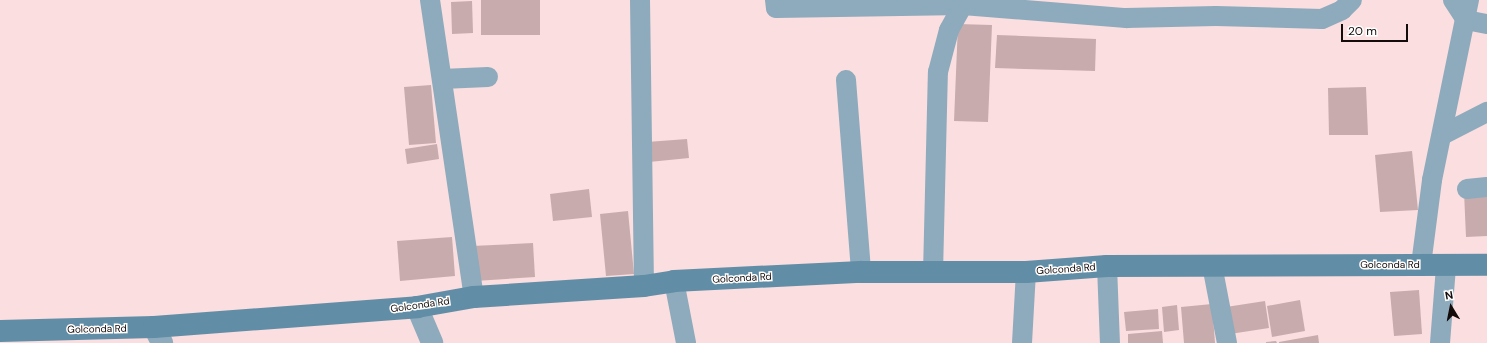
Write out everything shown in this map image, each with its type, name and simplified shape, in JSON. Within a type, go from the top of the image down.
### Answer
[{"type":"main road","name":"Golconda Rd","points":[[0,331],[158,335],[417,307],[474,297],[644,286],[674,281],[861,272],[1026,272],[1107,266],[1487,265]]},
{"type":"street","points":[[430,0],[474,297]]},
{"type":"street","points":[[640,0],[644,286]]},
{"type":"street","points":[[776,0],[776,8],[964,3],[1127,9],[1216,16],[1322,19],[1342,10],[1352,0]]},
{"type":"street","points":[[1452,0],[1466,20],[1487,24]]},
{"type":"street","points":[[1421,265],[1432,180],[1469,0]]},
{"type":"street","points":[[933,273],[938,72],[948,30],[964,3]]},
{"type":"street","points":[[442,79],[488,77]]},
{"type":"street","points":[[846,80],[861,272]]},
{"type":"street","points":[[1442,135],[1487,112]]},
{"type":"street","points":[[1467,189],[1487,187]]},
{"type":"street","points":[[1212,265],[1228,343]]},
{"type":"street","points":[[1107,266],[1110,343]]},
{"type":"street","points":[[1440,343],[1446,266]]},
{"type":"street","points":[[1022,343],[1026,272]]},
{"type":"street","points":[[674,281],[686,343]]},
{"type":"street","points":[[417,307],[432,343]]},
{"type":"building","points":[[481,0],[540,0],[540,35],[481,35]]},
{"type":"building","points":[[472,1],[473,33],[452,34],[451,2]]},
{"type":"building","points":[[958,24],[992,25],[988,122],[954,121]]},
{"type":"building","points":[[997,35],[1096,39],[1095,71],[995,68]]},
{"type":"building","points":[[431,85],[436,143],[409,145],[404,87]]},
{"type":"building","points":[[1366,87],[1368,135],[1329,135],[1328,88]]},
{"type":"building","points":[[687,139],[689,158],[649,162],[647,142]]},
{"type":"building","points":[[437,144],[439,159],[407,164],[405,149]]},
{"type":"building","points":[[1412,151],[1418,210],[1380,212],[1375,155]]},
{"type":"building","points":[[589,189],[592,217],[553,221],[550,194]]},
{"type":"building","points":[[1464,192],[1487,192],[1487,236],[1466,237]]},
{"type":"building","points":[[628,211],[634,274],[606,276],[600,214]]},
{"type":"building","points":[[452,237],[455,276],[400,281],[397,241]]},
{"type":"building","points":[[533,243],[535,277],[475,281],[472,246]]},
{"type":"building","points":[[1419,290],[1422,334],[1394,336],[1390,292]]},
{"type":"building","points":[[1300,300],[1305,331],[1272,337],[1267,306]]},
{"type":"building","points":[[1265,301],[1269,328],[1230,334],[1226,307]]},
{"type":"building","points":[[1212,304],[1215,343],[1184,343],[1181,307]]},
{"type":"building","points":[[1177,305],[1179,330],[1164,332],[1162,307]]},
{"type":"building","points":[[1158,309],[1159,329],[1126,331],[1124,312]]},
{"type":"building","points":[[1162,331],[1163,343],[1128,343],[1128,334]]},
{"type":"building","points":[[1318,335],[1319,343],[1279,343],[1279,342]]},
{"type":"building","points":[[1276,341],[1277,343],[1266,343],[1266,342]]}]
